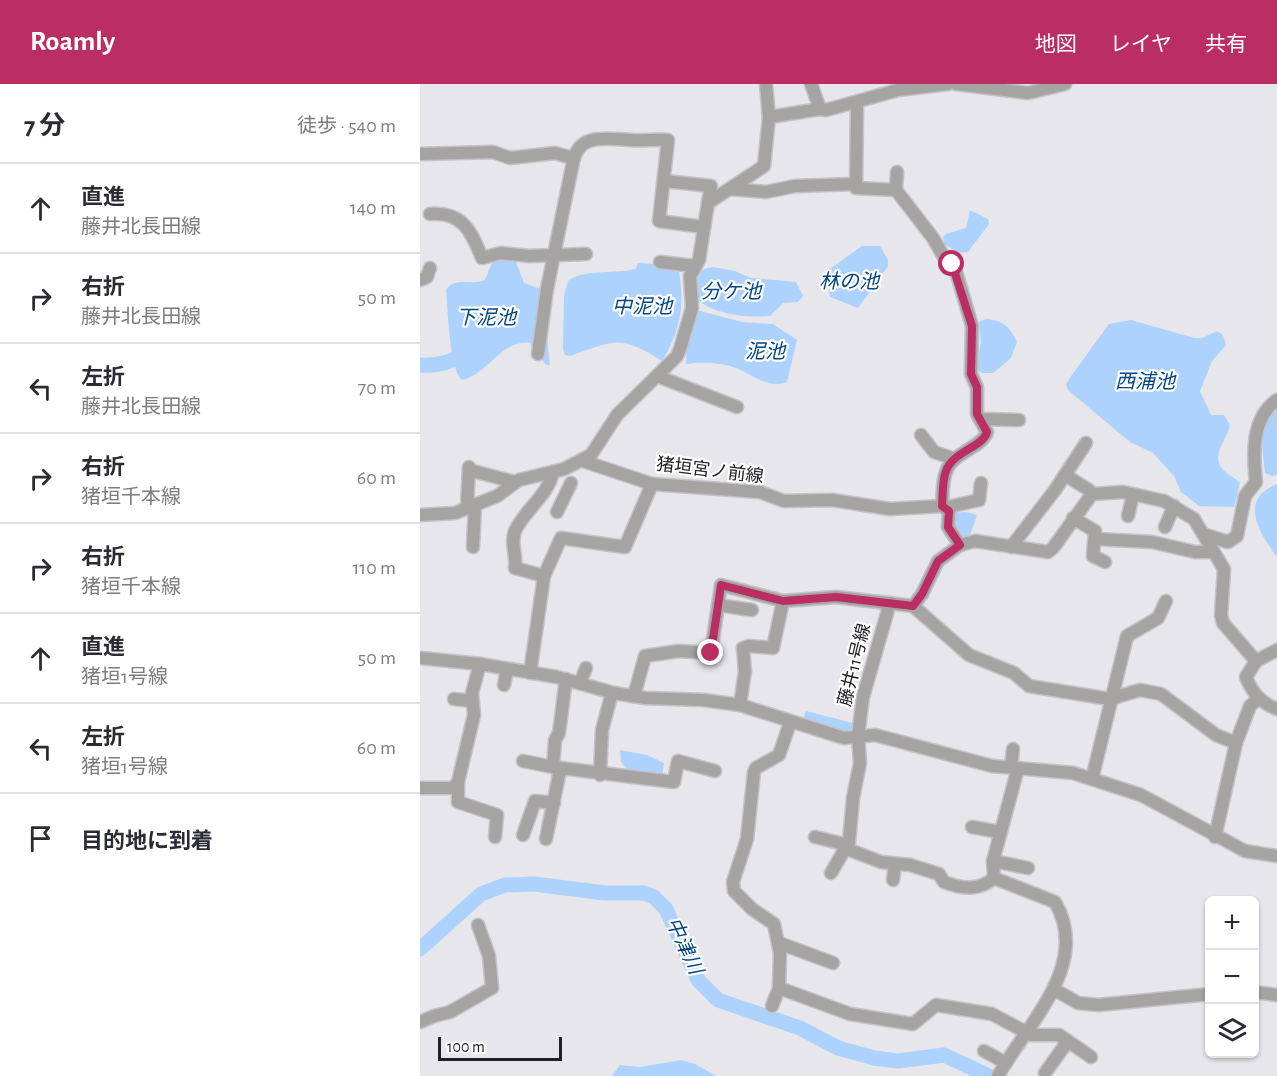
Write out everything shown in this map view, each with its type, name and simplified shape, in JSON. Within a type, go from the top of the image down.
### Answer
[{"type":"street","points":[[708,203],[764,166],[769,117],[766,84]]},
{"type":"street","points":[[811,84],[820,109]]},
{"type":"street","points":[[769,117],[857,103],[898,90],[948,84]]},
{"type":"street","points":[[956,84],[1028,93],[1065,84]]},
{"type":"street","points":[[857,103],[856,188],[896,190]]},
{"type":"street","points":[[538,354],[547,289],[556,254],[573,158],[579,147],[593,139],[668,140],[659,221],[704,227]]},
{"type":"street","points":[[420,154],[493,152],[510,158],[555,153],[573,158]]},
{"type":"street","points":[[897,172],[896,190],[933,238],[945,259],[955,268],[972,326],[971,374],[977,387],[977,414],[986,428],[986,436],[955,459],[946,471],[948,527],[960,545]]},
{"type":"street","points":[[420,515],[455,513],[497,496],[515,482],[583,461],[596,449],[616,415],[657,376],[680,349],[692,308],[689,286],[694,266],[699,260],[711,186],[665,181]]},
{"type":"street","points":[[730,189],[766,192],[795,186],[856,184]]},
{"type":"street","points":[[430,214],[450,214],[463,224],[474,239],[482,258],[501,253],[529,256],[586,254]]},
{"type":"street","points":[[660,262],[694,266]]},
{"type":"street","points":[[420,280],[427,277],[430,268]]},
{"type":"street","points":[[657,376],[737,407]]},
{"type":"street","points":[[1203,534],[1228,542],[1237,536],[1245,496],[1256,482],[1253,457],[1257,431],[1265,413],[1277,400]]},
{"type":"street","points":[[981,419],[1018,420]]},
{"type":"street","points":[[921,435],[934,452],[955,459]]},
{"type":"street","points":[[1011,547],[1086,443]]},
{"type":"street","name":"猪垣宮ノ前線","points":[[583,461],[652,484],[760,492],[784,501],[832,500],[891,509],[946,508],[979,500],[981,483]]},
{"type":"street","points":[[472,547],[469,468],[515,482]]},
{"type":"street","points":[[559,470],[571,483],[576,495]]},
{"type":"street","points":[[544,576],[514,568],[517,556],[513,540],[521,521],[559,470]]},
{"type":"street","points":[[1065,475],[1089,490]]},
{"type":"street","points":[[557,512],[571,483]]},
{"type":"street","points":[[530,673],[544,576],[561,537],[625,547],[652,484]]},
{"type":"street","points":[[913,606],[922,594],[938,561],[960,545],[975,541],[1048,552],[1092,494],[1105,491],[1133,494],[1174,506],[1194,519],[1224,569],[1222,619],[1256,661]]},
{"type":"street","points":[[1128,516],[1133,494]]},
{"type":"street","points":[[1166,526],[1174,506]]},
{"type":"street","points":[[1073,518],[1095,531],[1093,556],[1105,562]]},
{"type":"street","points":[[1096,539],[1152,542],[1195,552],[1214,552]]},
{"type":"street","points":[[634,696],[645,656],[679,651],[711,653],[721,585],[783,601],[836,597],[913,606],[969,654],[1014,674],[1029,686],[1112,699],[1140,690],[1161,694],[1216,735],[1236,743]]},
{"type":"street","points":[[740,705],[745,671],[743,648],[749,646],[773,648],[783,601]]},
{"type":"street","points":[[1092,779],[1126,636],[1158,618],[1166,601]]},
{"type":"street","name":"藤井11号線","points":[[848,847],[853,798],[860,763],[858,736],[863,697],[890,603]]},
{"type":"street","points":[[718,605],[752,610]]},
{"type":"street","points":[[1277,650],[1256,661],[1246,677],[1262,703],[1277,709]]},
{"type":"street","points":[[487,651],[472,701],[474,715],[458,782],[458,802],[497,815],[495,837]]},
{"type":"street","points":[[420,658],[483,664],[566,679],[612,693],[740,705],[790,723],[844,738],[876,735],[973,762],[1073,773],[1140,795],[1245,851],[1277,856]]},
{"type":"street","points":[[580,683],[586,668]]},
{"type":"street","points":[[504,686],[507,669]]},
{"type":"street","points":[[546,839],[554,803],[557,769],[555,740],[558,736],[566,679]]},
{"type":"street","points":[[600,775],[602,730],[612,693]]},
{"type":"street","points":[[1215,837],[1236,743],[1250,706],[1259,698]]},
{"type":"street","points":[[454,699],[472,701]]},
{"type":"street","points":[[772,1006],[779,987],[779,943],[774,924],[739,897],[734,891],[733,882],[747,838],[754,772],[756,768],[779,754],[790,723]]},
{"type":"street","points":[[543,734],[558,736]]},
{"type":"street","points":[[994,878],[993,861],[1014,767],[1013,748]]},
{"type":"street","points":[[523,761],[600,775],[620,777],[624,775],[674,782],[678,761],[715,771]]},
{"type":"street","points":[[420,788],[453,788],[458,782]]},
{"type":"street","points":[[523,836],[535,801],[554,803]]},
{"type":"street","points":[[972,827],[1000,832]]},
{"type":"street","points":[[816,837],[848,847],[881,862],[910,865],[939,874],[944,882],[970,888],[980,888],[994,878]]},
{"type":"street","points":[[831,873],[848,847]]},
{"type":"street","points":[[893,880],[896,865],[913,854]]},
{"type":"street","points":[[993,861],[1028,868]]},
{"type":"street","points":[[984,1051],[1002,1068],[1053,993],[1066,949],[1058,907],[1050,899],[994,878]]},
{"type":"street","points":[[420,1022],[450,1012],[492,988],[489,956],[478,925]]},
{"type":"street","points":[[779,943],[833,963]]},
{"type":"street","points":[[779,987],[850,1014],[913,1024],[936,1005],[992,1014],[1025,1034],[1059,1035],[1091,1057]]},
{"type":"street","points":[[1053,993],[1057,991],[1078,1003],[1098,1005],[1179,999],[1205,995]]},
{"type":"street","points":[[1259,993],[1277,995]]},
{"type":"street","points":[[1045,1073],[1068,1041]]},
{"type":"water","points":[[970,210],[988,219],[989,224],[968,252],[959,253],[944,244],[943,237],[966,228]]},
{"type":"water","name":"林の池","points":[[862,246],[880,246],[888,260],[888,266],[858,308],[830,297],[827,271]]},
{"type":"water","name":"下泥池","points":[[497,258],[515,259],[524,283],[549,292],[546,328],[550,365],[546,365],[530,343],[520,343],[503,351],[480,371],[462,380],[454,364],[446,290],[454,283],[485,280],[492,262]]},
{"type":"water","name":"中泥池","points":[[638,263],[656,264],[658,268],[679,272],[681,307],[677,329],[662,361],[636,347],[616,343],[570,356],[565,355],[563,349],[564,296],[568,281],[582,275],[636,269]]},
{"type":"water","name":"分ケ池","points":[[713,267],[735,271],[751,278],[796,282],[803,296],[798,302],[783,303],[770,316],[742,316],[713,309],[698,300],[696,279],[701,270]]},
{"type":"water","name":"泥池","points":[[700,311],[742,322],[773,324],[797,340],[787,382],[773,384],[722,364],[686,364],[687,346],[696,312]]},
{"type":"water","points":[[986,319],[1005,325],[1017,342],[1011,358],[993,373],[982,373],[976,368],[981,342],[979,322]]},
{"type":"water","name":"西浦池","points":[[1131,320],[1194,338],[1202,338],[1217,331],[1223,335],[1226,345],[1212,361],[1200,391],[1211,415],[1224,415],[1230,425],[1218,456],[1223,470],[1240,483],[1234,507],[1199,506],[1181,492],[1174,476],[1153,453],[1130,442],[1068,390],[1066,384],[1069,379],[1109,324]]},
{"type":"water","points":[[1277,405],[1277,475],[1272,476],[1265,473],[1261,435],[1263,424]]},
{"type":"water","points":[[1277,484],[1277,557],[1259,528],[1255,508],[1265,490]]},
{"type":"water","points":[[966,512],[977,515],[969,538],[960,537],[952,532],[952,513]]},
{"type":"water","points":[[806,711],[856,724],[853,732],[842,733],[802,722]]},
{"type":"water","points":[[620,750],[647,755],[664,763],[662,776],[630,772],[621,762]]},
{"type":"water","points":[[681,1060],[695,1064],[716,1076],[612,1076],[620,1065],[640,1067]]},
{"type":"waterway","points":[[420,365],[433,365],[453,360],[468,347]]},
{"type":"waterway","name":"中津川","points":[[420,949],[481,894],[505,885],[534,884],[605,893],[644,893],[654,897],[666,909],[698,980],[718,1000],[800,1028],[838,1048],[874,1058],[898,1061],[944,1055],[989,1076]]},
{"type":"route","points":[[711,653],[721,585],[783,601],[836,597],[913,606],[922,594],[938,561],[960,545],[948,527],[949,511],[942,506],[946,471],[964,450],[983,440],[987,432],[976,411],[978,394],[971,374],[974,342],[972,326],[952,264]]}]
